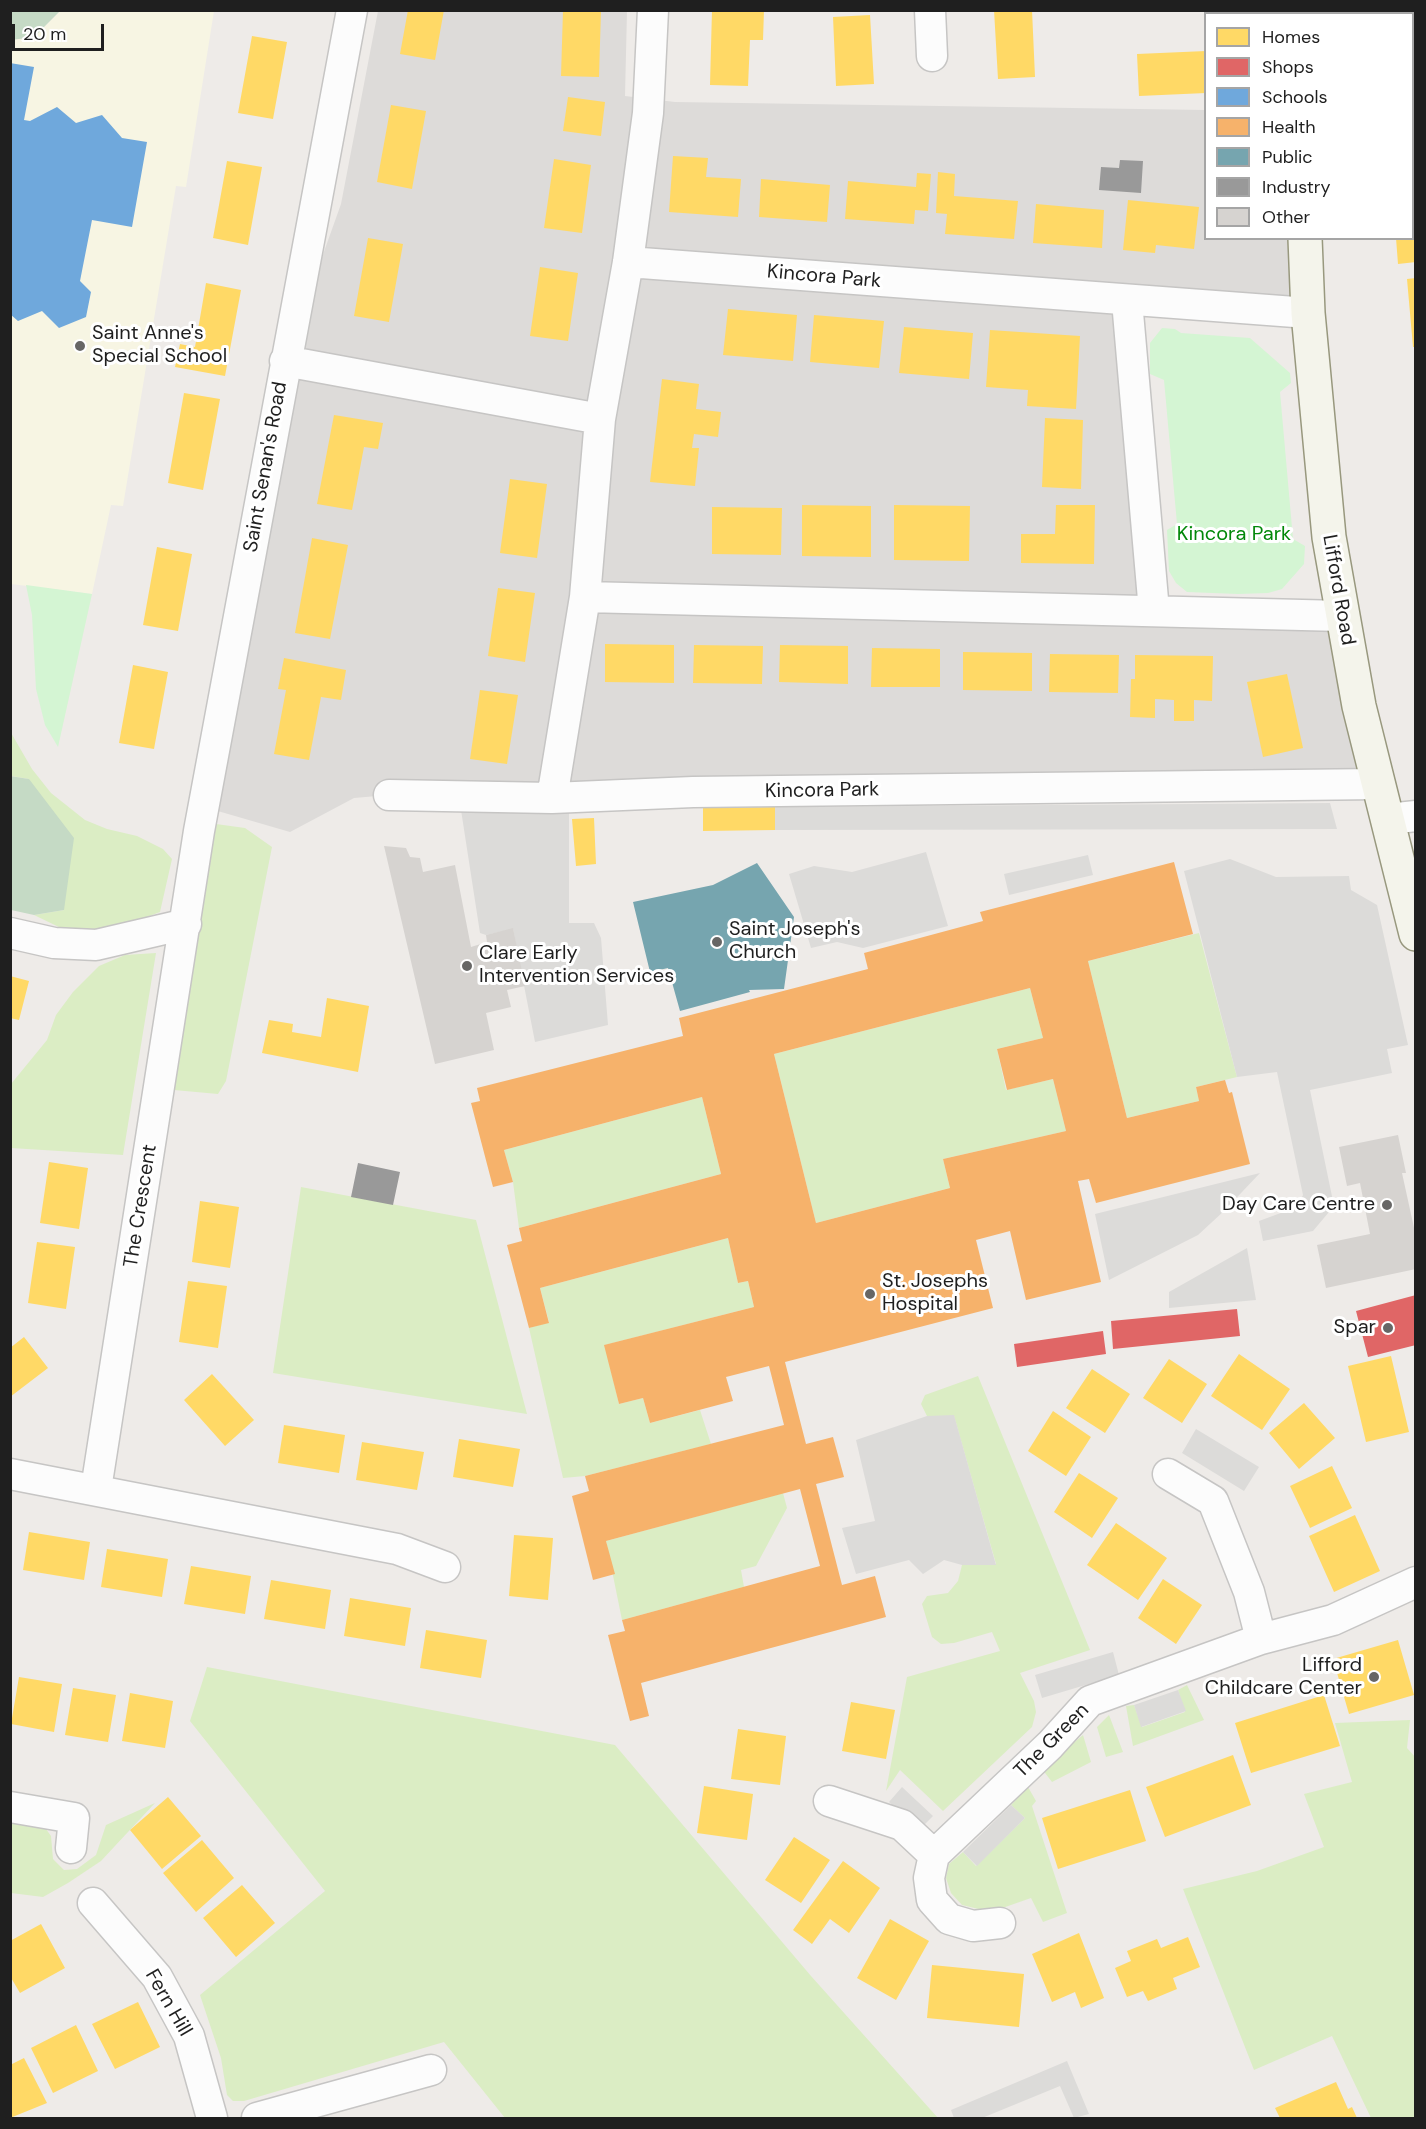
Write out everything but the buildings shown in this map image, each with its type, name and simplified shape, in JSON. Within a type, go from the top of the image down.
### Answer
[{"type":"main road","name":"Lifford Road","points":[[1305,240],[1308,314],[1327,525],[1359,706],[1379,784],[1402,817],[1416,934]]},
{"type":"street","name":"Saint Senan's Road","points":[[186,924],[199,831],[352,10]]},
{"type":"street","points":[[552,798],[585,597],[600,418],[628,262],[648,113],[653,10]]},
{"type":"street","points":[[930,10],[932,56]]},
{"type":"street","name":"Kincora Park","points":[[628,262],[1308,314]]},
{"type":"street","points":[[1127,301],[1154,611]]},
{"type":"street","points":[[285,361],[600,418]]},
{"type":"street","points":[[585,597],[1342,616]]},
{"type":"street","name":"Kincora Park","points":[[389,795],[552,798],[693,792],[1379,784]]},
{"type":"street","points":[[10,933],[54,944],[96,945],[186,924]]},
{"type":"street","name":"The Crescent","points":[[96,1489],[186,924]]},
{"type":"street","points":[[10,1474],[96,1489],[397,1550],[444,1567]]},
{"type":"street","points":[[1167,1474],[1213,1501],[1249,1592],[1261,1639]]},
{"type":"street","name":"The Green","points":[[934,1855],[1050,1745],[1090,1701],[1261,1639],[1333,1620],[1416,1582]]},
{"type":"street","points":[[829,1801],[902,1825],[934,1855],[929,1878],[933,1900],[949,1919],[973,1926],[1000,1923]]},
{"type":"street","points":[[10,1807],[74,1818],[71,1848]]},
{"type":"street","name":"Fern Hill","points":[[93,1903],[162,1987],[189,2036],[212,2118]]},
{"type":"street","points":[[257,2118],[431,2070]]},
{"type":"shaded area","name":"Saint Anne's Special School","points":[[60,11],[214,11],[186,187],[176,186],[123,506],[111,505],[92,594],[11,584],[10,40],[34,37]]},
{"type":"shaded area","points":[[378,11],[627,11],[625,96],[675,102],[1204,110],[1204,240],[1305,240],[1308,313],[1128,301],[1154,611],[1342,616],[1379,784],[389,795],[354,798],[290,832],[204,807],[285,361],[341,204]]},
{"type":"shaded area","points":[[1330,803],[1337,829],[775,830],[775,807]]},
{"type":"shaded area","points":[[461,810],[569,810],[569,923],[594,923],[601,938],[608,1025],[535,1042],[513,929],[486,935],[480,933]]},
{"type":"shaded area","points":[[926,852],[948,926],[863,948],[837,942],[811,948],[789,874],[814,866],[852,872]]},
{"type":"shaded area","points":[[1088,855],[1093,875],[1009,895],[1004,874]]},
{"type":"shaded area","points":[[1230,859],[1276,877],[1349,876],[1351,890],[1377,905],[1408,1045],[1387,1049],[1392,1073],[1310,1090],[1334,1206],[1313,1231],[1263,1241],[1259,1221],[1297,1207],[1303,1195],[1277,1072],[1237,1077],[1184,871]]},
{"type":"shaded area","points":[[1260,1173],[1198,1235],[1109,1280],[1095,1214]]},
{"type":"shaded area","points":[[1247,1248],[1256,1300],[1169,1308],[1169,1292]]},
{"type":"shaded area","points":[[954,1415],[996,1565],[962,1565],[944,1560],[923,1574],[909,1560],[856,1574],[842,1528],[875,1521],[856,1440],[927,1416]]},
{"type":"shaded area","points":[[1196,1429],[1259,1467],[1244,1491],[1182,1453]]},
{"type":"shaded area","points":[[1113,1652],[1119,1675],[1042,1698],[1035,1675]]},
{"type":"shaded area","points":[[1178,1690],[1186,1711],[1141,1727],[1134,1705]]},
{"type":"shaded area","points":[[902,1787],[933,1816],[919,1830],[889,1802]]},
{"type":"shaded area","points":[[1011,1805],[1025,1818],[977,1866],[963,1852]]},
{"type":"shaded area","points":[[1067,2061],[1089,2114],[1074,2118],[1060,2086],[982,2118],[954,2118],[951,2110]]},
{"type":"green space","points":[[10,11],[60,11],[34,37],[11,40]]},
{"type":"green space","name":"Kincora Park","points":[[1162,328],[1175,329],[1181,333],[1250,338],[1290,373],[1291,383],[1280,392],[1293,539],[1305,546],[1304,564],[1282,589],[1268,593],[1238,594],[1187,592],[1176,583],[1169,571],[1167,530],[1177,524],[1164,380],[1150,374],[1150,343]]},
{"type":"green space","points":[[26,585],[92,594],[58,747],[45,725],[36,689],[32,615]]},
{"type":"green space","points":[[10,731],[32,769],[51,793],[85,820],[107,829],[137,836],[163,849],[172,859],[160,912],[123,926],[96,930],[63,929],[34,915],[64,910],[29,779],[11,776]]},
{"type":"green space","points":[[10,776],[29,779],[74,838],[64,910],[34,915],[11,910]]},
{"type":"green space","points":[[216,824],[245,828],[272,847],[226,1081],[218,1094],[174,1090]]},
{"type":"green space","points":[[1199,933],[1237,1077],[1196,1087],[1199,1101],[1127,1118],[1088,961]]},
{"type":"green space","points":[[156,953],[123,1155],[11,1148],[11,1084],[47,1040],[56,1015],[73,992],[99,966],[125,955]]},
{"type":"green space","points":[[1030,988],[1043,1038],[997,1049],[1006,1090],[1053,1079],[1066,1131],[943,1159],[950,1188],[816,1223],[774,1054]]},
{"type":"green space","points":[[702,1097],[721,1174],[519,1228],[513,1182],[504,1150]]},
{"type":"green space","points":[[301,1187],[476,1220],[527,1414],[273,1373]]},
{"type":"green space","points":[[728,1238],[738,1283],[748,1281],[754,1307],[605,1345],[619,1404],[643,1398],[650,1423],[700,1410],[711,1444],[585,1476],[563,1478],[529,1328],[549,1322],[540,1288]]},
{"type":"green space","points":[[978,1376],[1090,1650],[1020,1673],[1034,1701],[1036,1712],[1032,1727],[943,1811],[900,1770],[886,1791],[907,1677],[1000,1651],[992,1632],[954,1643],[941,1644],[932,1637],[922,1604],[927,1596],[948,1593],[958,1581],[962,1565],[996,1564],[954,1416],[927,1416],[921,1404],[925,1395]]},
{"type":"green space","points":[[783,1493],[787,1508],[756,1566],[741,1570],[744,1587],[622,1620],[606,1541]]},
{"type":"green space","points":[[207,1667],[615,1745],[811,1976],[938,2118],[505,2118],[444,2042],[244,2101],[233,2101],[227,2095],[221,2058],[200,1995],[325,1891],[190,1721]]},
{"type":"green space","points":[[1187,1685],[1204,1720],[1133,1746],[1126,1706],[1134,1705],[1142,1727],[1185,1712],[1178,1690]]},
{"type":"green space","points":[[1109,1715],[1123,1752],[1106,1757],[1097,1727]]},
{"type":"green space","points":[[1410,1720],[1407,1748],[1416,1758],[1415,2118],[1371,2118],[1332,2036],[1254,2070],[1183,1889],[1257,1871],[1324,1847],[1304,1794],[1352,1782],[1335,1723]]},
{"type":"green space","points":[[1083,1735],[1091,1762],[1052,1782],[1042,1769]]},
{"type":"green space","points":[[1028,1787],[1036,1801],[1032,1806],[1067,1913],[1043,1922],[1031,1898],[991,1912],[962,1905],[951,1893],[946,1878],[949,1864],[963,1852],[976,1866],[1025,1818],[1011,1805]]},
{"type":"green space","points":[[155,1803],[101,1861],[68,1883],[43,1897],[11,1893],[11,1819],[43,1825],[51,1836],[53,1859],[64,1870],[77,1869],[96,1855],[106,1825]]},
{"type":"place","name":"Saint Anne's Special School","points":[[80,346]]},
{"type":"place","name":"Saint Joseph's Church","points":[[717,942]]},
{"type":"place","name":"Clare Early Intervention Services","points":[[467,966]]},
{"type":"place","name":"Day Care Centre","points":[[1387,1205]]},
{"type":"place","name":"St. Josephs Hospital","points":[[870,1294]]},
{"type":"place","name":"Spar","points":[[1388,1328]]},
{"type":"place","name":"Lifford Childcare Center","points":[[1374,1677]]}]
